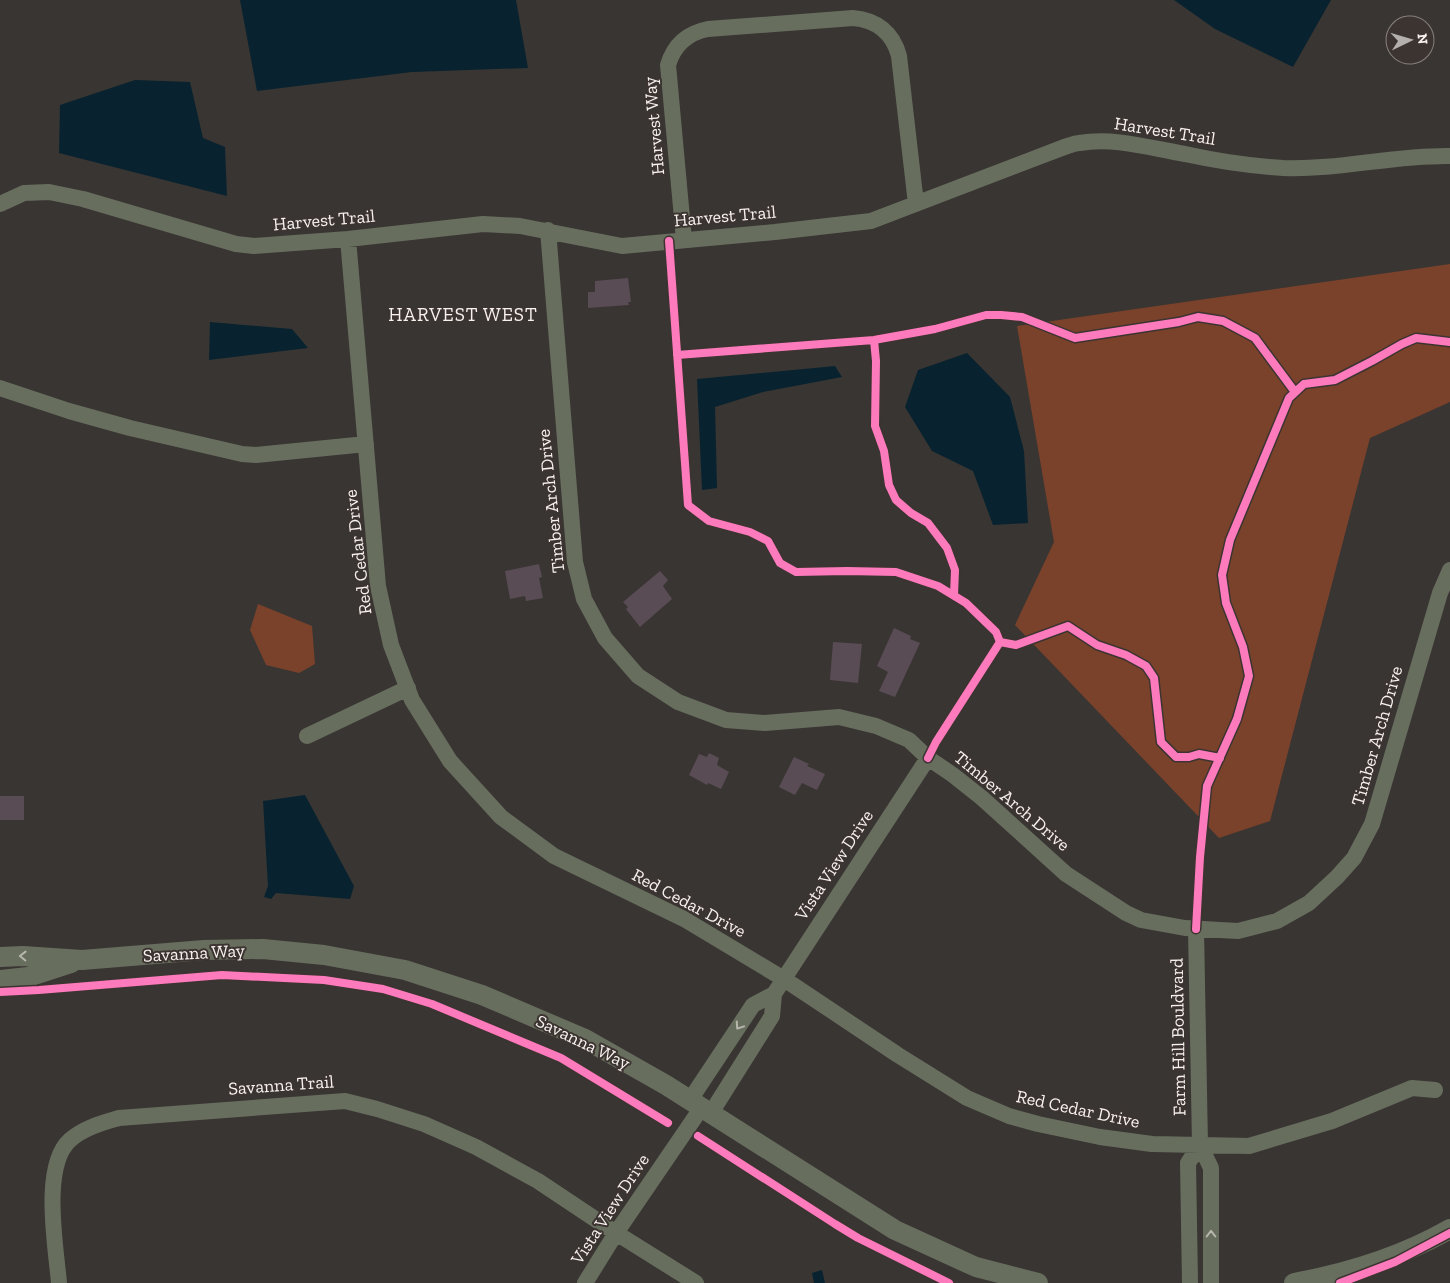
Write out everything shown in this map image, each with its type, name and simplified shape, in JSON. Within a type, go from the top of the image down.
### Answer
[{"type":"street","name":"Harvest Way","points":[[684,240],[668,66],[670,57],[683,40],[697,31],[708,29],[853,18],[882,27],[892,38],[899,56],[916,204]]},
{"type":"street","name":"Harvest Trail","points":[[0,204],[24,193],[49,192],[83,199],[236,244],[254,246],[483,224],[548,230],[622,246],[871,221],[1077,143],[1121,141],[1242,165],[1284,168],[1429,156],[1450,156]]},
{"type":"street","name":"Timber Arch Drive","points":[[548,230],[575,562],[584,599],[605,638],[638,676],[678,702],[726,720],[766,723],[839,717],[876,726],[909,740],[928,758],[953,774],[982,798],[1066,874],[1126,913],[1141,920],[1185,928],[1238,931],[1277,921],[1309,903],[1354,858],[1372,824],[1440,593],[1450,570]]},
{"type":"street","name":"Red Cedar Drive","points":[[348,238],[378,586],[391,645],[412,700],[450,761],[501,817],[554,856],[684,919],[784,979],[898,1055],[968,1098],[1009,1116],[1100,1137],[1152,1144],[1249,1146],[1332,1121],[1412,1088],[1435,1090]]},
{"type":"street","points":[[0,388],[69,411],[231,453],[256,454],[366,444]]},
{"type":"street","points":[[307,736],[408,688]]},
{"type":"street","name":"Vista View Drive","points":[[585,1283],[616,1233],[701,1107],[772,1016],[774,994],[928,758]]},
{"type":"street","name":"Farm Hill Bouldvard","points":[[1196,929],[1200,1145],[1211,1168],[1211,1283]]},
{"type":"street","name":"Savanna Way","points":[[0,957],[24,956],[82,960],[204,950],[263,950],[324,955],[404,970],[482,995],[585,1039],[701,1107],[895,1230],[976,1267],[1038,1283]]},
{"type":"street","name":"Savanna Way","points":[[0,980],[28,977],[82,960]]},
{"type":"street","name":"Vista View Drive","points":[[701,1107],[753,1005],[774,994]]},
{"type":"street","name":"Savanna Trail","points":[[59,1283],[52,1192],[55,1166],[70,1139],[93,1126],[119,1118],[345,1100],[424,1124],[476,1147],[538,1181],[696,1283]]},
{"type":"street","points":[[1190,1283],[1188,1163],[1200,1145]]},
{"type":"street","points":[[1294,1283],[1332,1276],[1379,1262],[1433,1239],[1450,1229]]},
{"type":"shaded area","points":[[1450,264],[1450,402],[1370,438],[1270,821],[1219,838],[1015,625],[1054,542],[1017,326]]},
{"type":"shaded area","points":[[258,604],[312,626],[315,664],[299,673],[266,665],[250,630]]},
{"type":"water","points":[[240,0],[516,0],[528,68],[412,72],[257,91]]},
{"type":"water","points":[[1174,0],[1331,0],[1293,67],[1215,29]]},
{"type":"water","points":[[135,80],[190,82],[203,138],[225,147],[227,196],[59,153],[60,105]]},
{"type":"water","points":[[210,322],[292,329],[308,348],[209,360]]},
{"type":"water","points":[[967,353],[1010,397],[1024,451],[1028,523],[993,525],[973,471],[932,451],[905,407],[918,370]]},
{"type":"water","points":[[835,366],[842,377],[763,392],[715,407],[717,488],[702,490],[697,379]]},
{"type":"water","points":[[305,795],[354,886],[350,899],[276,893],[271,899],[264,897],[268,886],[263,801]]},
{"type":"water","points":[[822,1270],[825,1283],[814,1283],[812,1273]]},
{"type":"building","points":[[628,278],[631,302],[628,302],[629,305],[588,308],[588,292],[595,292],[595,281]]},
{"type":"building","points":[[539,564],[542,577],[539,578],[543,598],[526,601],[525,596],[510,599],[505,571]]},
{"type":"building","points":[[660,571],[668,580],[663,586],[672,599],[640,627],[623,602]]},
{"type":"building","points":[[894,628],[911,636],[910,639],[920,643],[895,697],[879,691],[888,672],[877,666]]},
{"type":"building","points":[[833,642],[862,644],[858,683],[830,680]]},
{"type":"building","points":[[709,753],[719,758],[717,765],[729,772],[721,789],[708,783],[707,785],[689,775],[699,754],[707,757]]},
{"type":"building","points":[[794,757],[809,764],[807,766],[825,774],[817,790],[802,783],[795,795],[779,787]]},
{"type":"building","points":[[0,796],[24,796],[24,820],[0,820]]},
{"type":"cycle path","points":[[669,241],[688,505],[709,521],[750,532],[768,541],[780,563],[796,572],[896,572],[938,586],[966,603],[996,632],[1000,642],[936,742],[928,758]]},
{"type":"cycle path","points":[[677,355],[874,340],[935,329],[986,315],[1022,317],[1075,338],[1179,322],[1198,317],[1223,321],[1255,338],[1295,392]]},
{"type":"cycle path","points":[[1196,929],[1200,857],[1207,786],[1237,719],[1249,676],[1243,647],[1226,603],[1222,575],[1230,540],[1289,398],[1304,384],[1335,380],[1416,338],[1450,342]]},
{"type":"cycle path","points":[[874,340],[876,361],[875,426],[884,451],[889,485],[896,500],[911,513],[928,523],[947,548],[955,570],[954,595]]},
{"type":"cycle path","points":[[1000,642],[1016,645],[1068,626],[1097,645],[1126,655],[1146,666],[1154,678],[1161,742],[1176,757],[1189,757],[1199,754],[1220,758]]},
{"type":"cycle path","points":[[0,992],[222,975],[324,980],[383,989],[432,1004],[561,1058],[668,1123]]},
{"type":"cycle path","points":[[698,1136],[858,1238],[949,1283]]},
{"type":"cycle path","points":[[1340,1283],[1395,1262],[1450,1233]]},
{"type":"district","name":"HARVEST WEST","points":[[463,314]]}]
